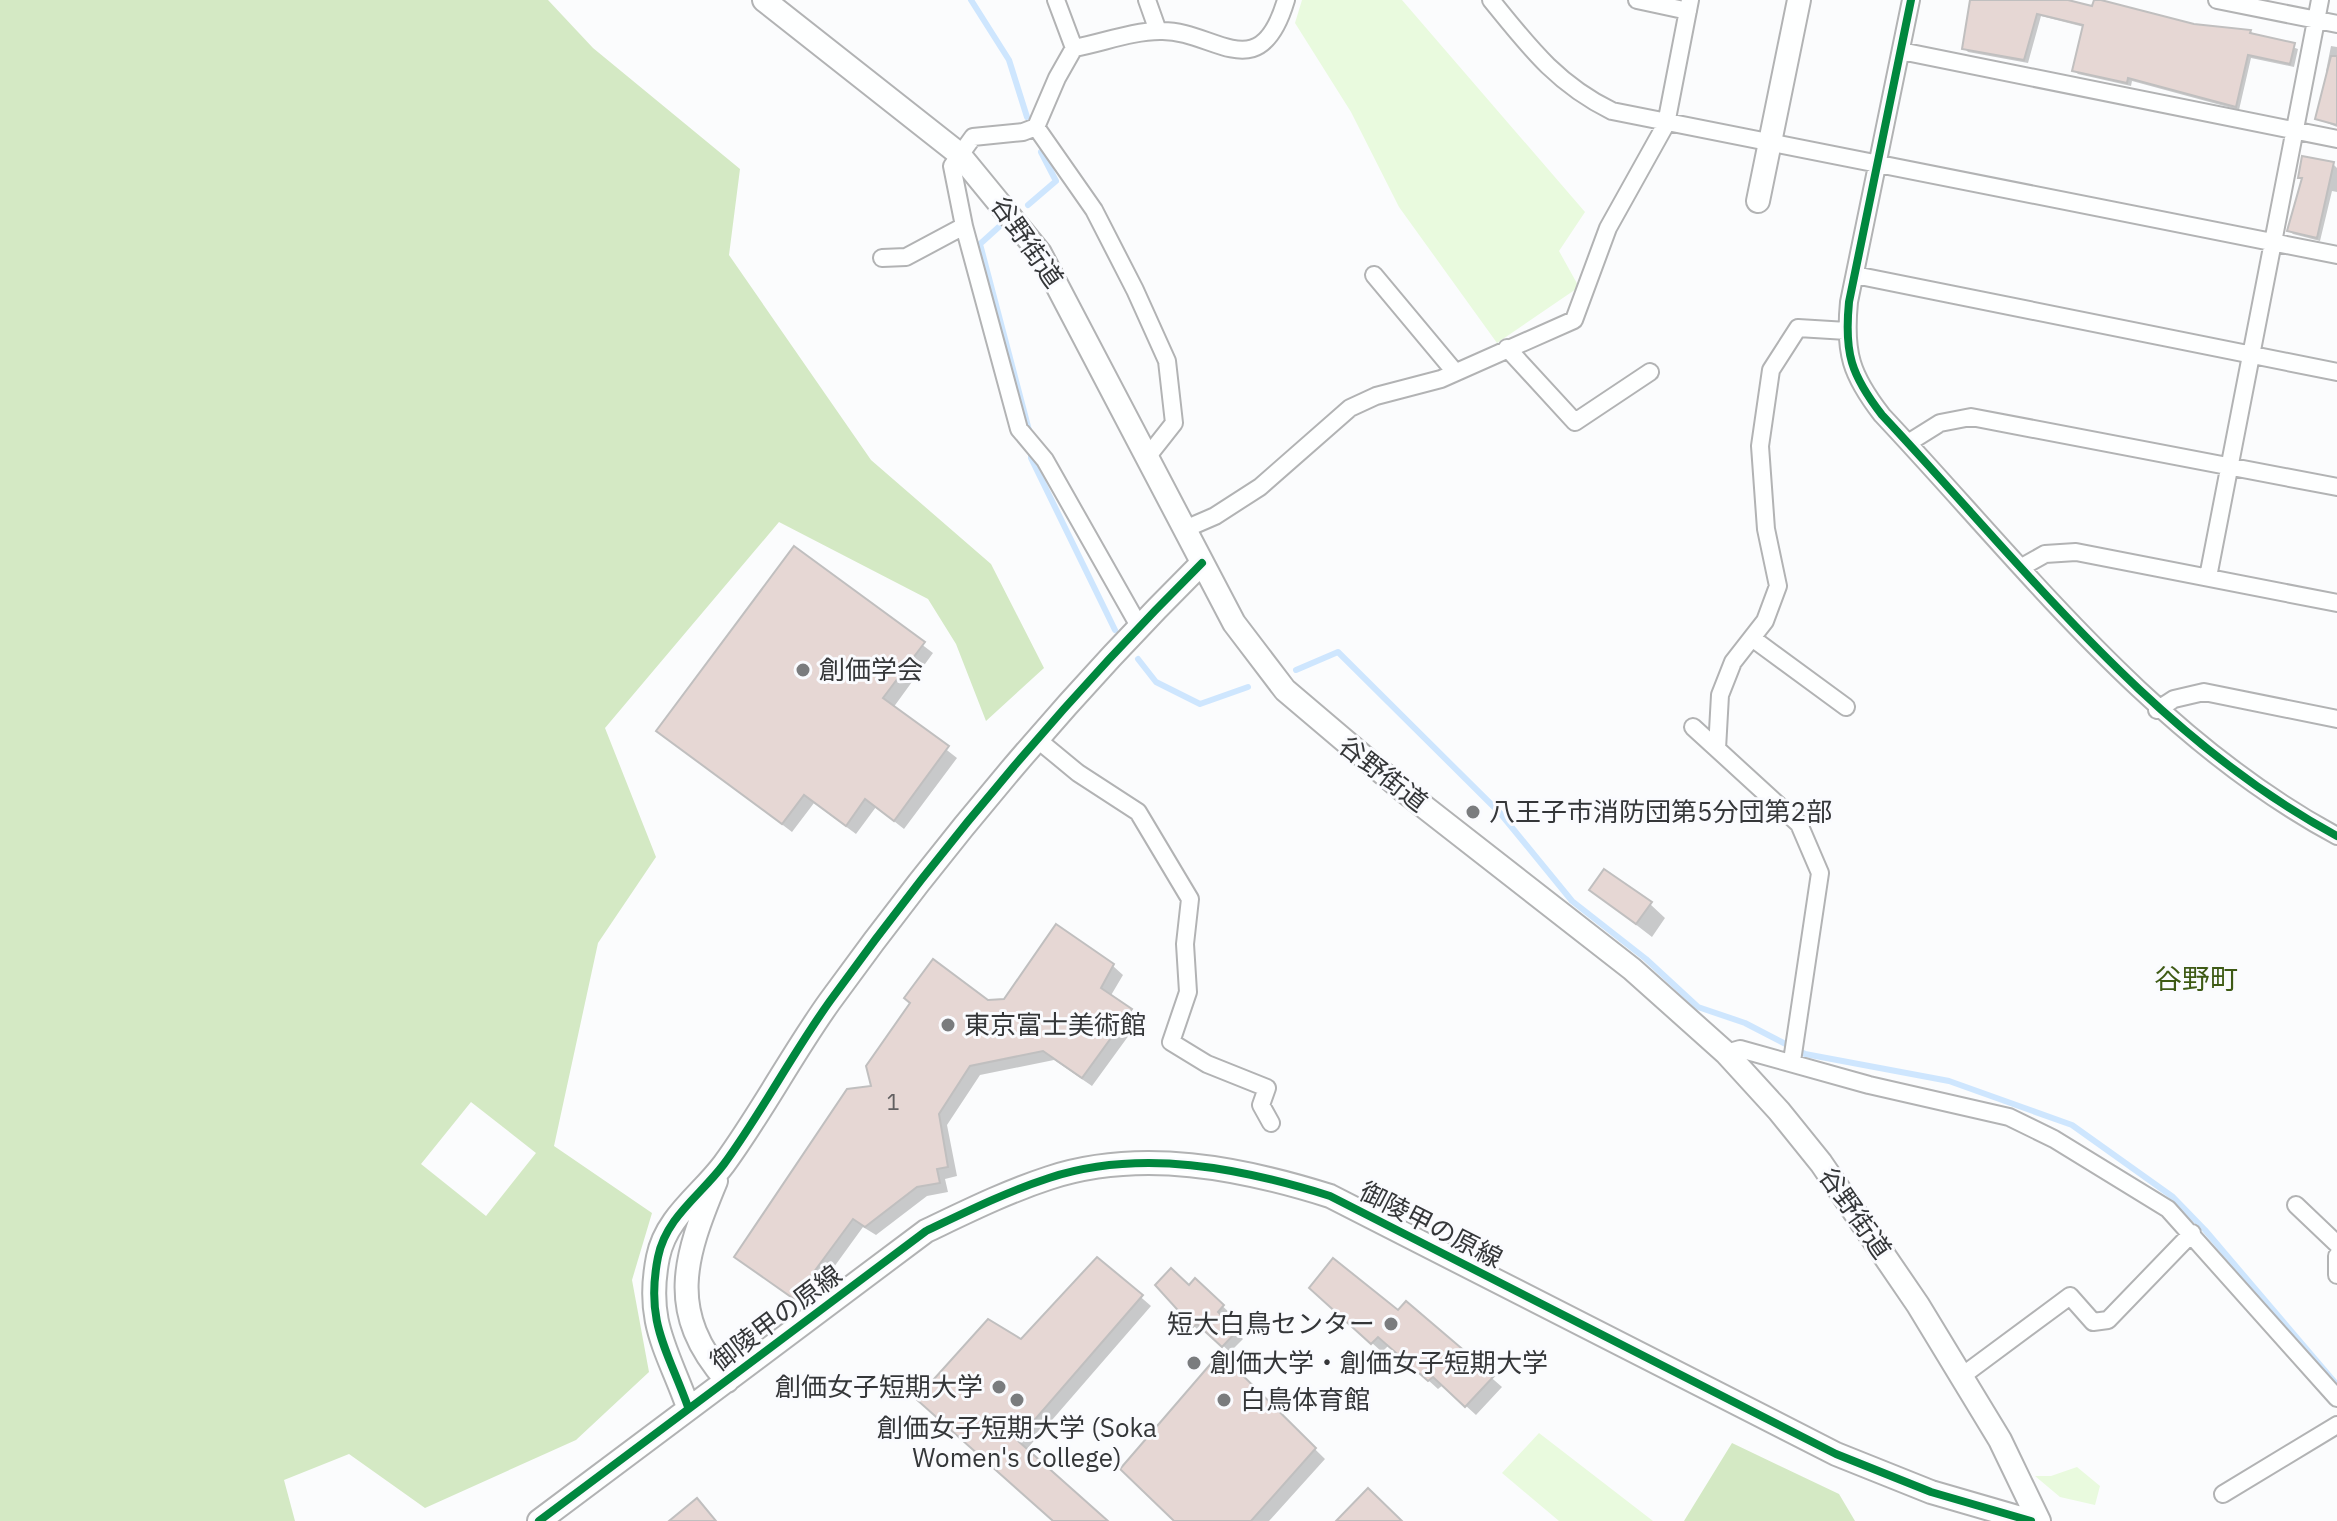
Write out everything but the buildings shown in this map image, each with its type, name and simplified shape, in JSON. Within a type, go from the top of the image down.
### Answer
[{"type":"street","name":"谷野街道","points":[[764,0],[958,153],[1040,253],[1234,623],[1266,667],[1304,709],[1632,969],[1726,1053],[1821,1163],[1962,1376],[2000,1440],[2039,1521]]},
{"type":"street","points":[[1056,0],[1074,48]]},
{"type":"street","points":[[1147,0],[1158,31]]},
{"type":"street","points":[[1139,626],[1045,460],[1019,429],[964,226],[952,166],[958,153],[973,137],[1023,132],[1036,127],[1074,48],[1158,31],[1235,51],[1258,45],[1279,26],[1286,0]]},
{"type":"street","points":[[1491,0],[1554,74],[1578,95],[1612,111],[2337,255]]},
{"type":"street","points":[[1185,529],[1215,516],[1260,487],[1350,408],[1376,396],[1455,372],[1507,348],[1539,338],[1574,320],[1608,228],[1666,124],[1689,5],[1637,0]]},
{"type":"street","points":[[1758,201],[1799,0]]},
{"type":"street","points":[[1911,0],[1855,275],[1847,331],[1856,377],[1882,415],[2157,710],[2235,774],[2337,836]]},
{"type":"street","points":[[2217,0],[2337,24]]},
{"type":"street","points":[[2208,577],[2227,465],[2320,0]]},
{"type":"street","points":[[1901,51],[2337,139]]},
{"type":"street","points":[[1036,127],[1094,210],[1167,361],[1174,423],[1148,456]]},
{"type":"street","points":[[882,258],[906,257],[964,226]]},
{"type":"street","points":[[1374,275],[1455,372]]},
{"type":"street","points":[[1855,275],[2337,372]]},
{"type":"street","points":[[1717,749],[1720,695],[1733,662],[1765,621],[1778,586],[1766,529],[1760,446],[1771,370],[1798,328],[1847,331]]},
{"type":"street","points":[[1507,348],[1575,422],[1650,372]]},
{"type":"street","points":[[1908,443],[1940,423],[1971,417],[2337,487]]},
{"type":"street","points":[[2022,567],[2045,554],[2076,552],[2337,603]]},
{"type":"street","points":[[688,1407],[660,1344],[652,1302],[659,1254],[672,1222],[723,1166],[827,1006],[874,942],[1038,740],[1139,626],[1202,563]]},
{"type":"street","points":[[1752,638],[1846,707]]},
{"type":"street","points":[[2157,710],[2182,696],[2204,692],[2337,719]]},
{"type":"street","points":[[1693,727],[1799,824],[1820,873],[1794,1053]]},
{"type":"street","points":[[1038,740],[1078,773],[1138,812],[1190,899],[1185,944],[1188,992],[1171,1042],[1207,1064],[1267,1088],[1261,1105],[1271,1123]]},
{"type":"street","points":[[1726,1053],[1740,1049],[1794,1053],[1869,1085],[2009,1117],[2054,1139],[2168,1209],[2337,1398]]},
{"type":"street","name":"御陵甲の原線","points":[[539,1521],[926,1231],[991,1199],[1052,1177],[1125,1164],[1195,1165],[1266,1176],[1330,1196],[1836,1454],[1931,1492],[2031,1521]]},
{"type":"street","points":[[723,1166],[692,1238],[688,1307],[694,1337],[727,1381]]},
{"type":"street","points":[[2296,1205],[2337,1244]]},
{"type":"street","points":[[1962,1376],[2070,1296],[2093,1322],[2108,1320],[2192,1233]]},
{"type":"street","points":[[2337,1256],[2334,1269],[2337,1275]]},
{"type":"street","points":[[2223,1494],[2337,1425]]},
{"type":"green space","points":[[0,0],[548,0],[593,48],[740,169],[729,255],[871,460],[991,564],[1044,668],[986,721],[956,644],[928,599],[779,522],[605,728],[656,857],[598,943],[554,1146],[652,1213],[632,1280],[649,1372],[576,1440],[425,1508],[349,1454],[284,1480],[295,1521],[0,1521]],"holes":[[[471,1102],[536,1153],[486,1216],[421,1164]]]},
{"type":"green space","points":[[1302,0],[1402,0],[1585,212],[1559,251],[1579,287],[1497,343],[1399,207],[1351,112],[1295,23]]},
{"type":"green space","points":[[1539,1433],[1653,1521],[1559,1521],[1502,1473]]},
{"type":"green space","points":[[1732,1443],[1839,1494],[1855,1521],[1684,1521]]},
{"type":"green space","points":[[2077,1467],[2100,1486],[2095,1505],[2060,1497],[2035,1476],[2051,1476]]},
{"type":"waterway","points":[[971,0],[1009,60],[1027,117]]},
{"type":"waterway","points":[[1028,205],[1056,181],[1041,152]]},
{"type":"waterway","points":[[1001,225],[980,244],[1030,434]]},
{"type":"waterway","points":[[1031,450],[1031,458],[1115,630]]},
{"type":"waterway","points":[[1296,670],[1338,652],[1500,813],[1572,901],[1646,959],[1698,1007],[1745,1023],[1805,1054],[1949,1081],[2072,1125],[2173,1197],[2205,1230],[2337,1385]]},
{"type":"waterway","points":[[1138,659],[1156,682],[1200,704],[1248,687]]},
{"type":"cycle path","points":[[1911,0],[1849,302],[1849,350],[1863,388],[1882,415],[2039,588],[2149,699],[2208,750],[2270,796],[2337,836]]},
{"type":"cycle path","points":[[688,1407],[656,1318],[654,1300],[658,1257],[668,1230],[724,1164],[830,1001],[916,886],[1007,774],[1103,666],[1202,563]]},
{"type":"cycle path","points":[[539,1521],[926,1231],[1049,1178],[1119,1164],[1155,1163],[1226,1170],[1330,1196],[1836,1454],[1931,1492],[2031,1521]]},
{"type":"place","name":"創価学会","points":[[803,670]]},
{"type":"place","name":"八王子市消防団第5分団第2部","points":[[1473,812]]},
{"type":"place","name":"東京富士美術館","points":[[948,1025]]},
{"type":"place","name":"短大白鳥センター","points":[[1391,1324]]},
{"type":"place","name":"創価大学・創価女子短期大学","points":[[1194,1363]]},
{"type":"place","name":"創価女子短期大学","points":[[999,1387]]},
{"type":"place","name":"創価女子短期大学 (Soka Women's College)","points":[[1017,1400]]},
{"type":"place","name":"白鳥体育館","points":[[1224,1400]]},
{"type":"district","name":"谷野町","points":[[2196,979]]}]
